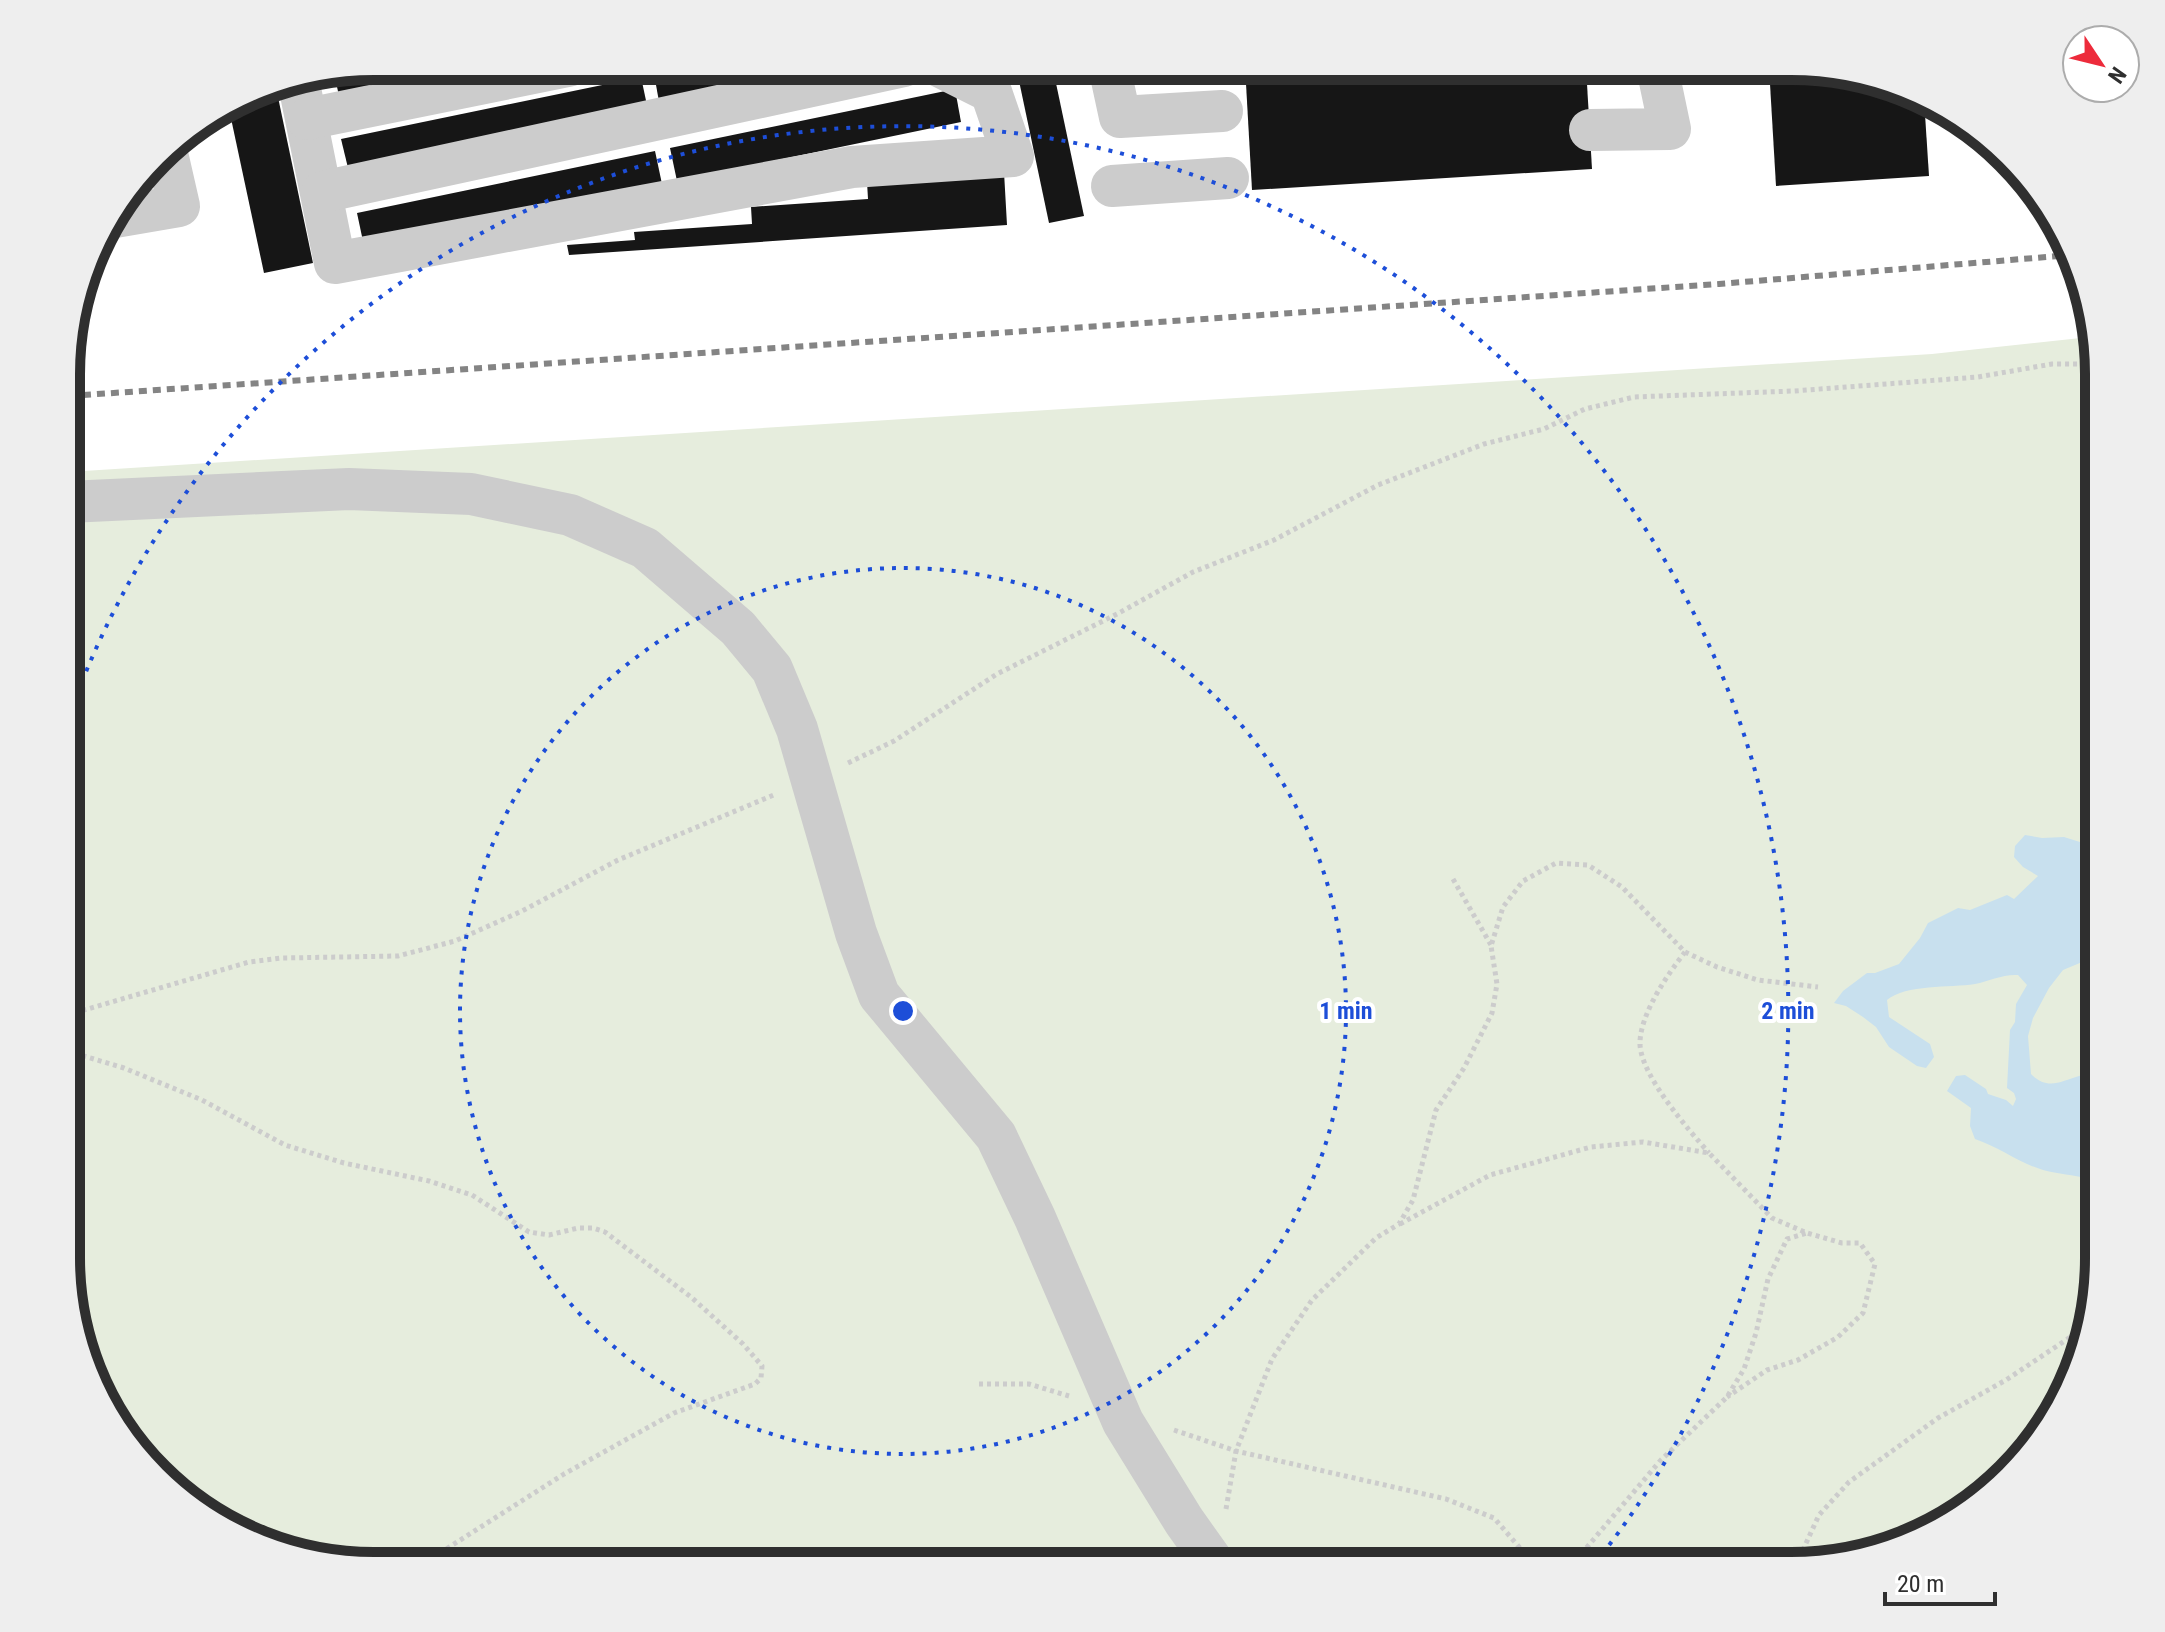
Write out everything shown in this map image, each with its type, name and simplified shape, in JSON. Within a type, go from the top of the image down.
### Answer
[{"type":"lane","points":[[307,119],[499,80]]},
{"type":"lane","points":[[322,192],[839,80]]},
{"type":"lane","points":[[300,90],[335,263],[852,167],[1013,156],[991,92],[967,80]]},
{"type":"lane","points":[[1112,80],[1120,117],[1222,111]]},
{"type":"lane","points":[[1590,130],[1670,129],[1660,80]]},
{"type":"lane","points":[[1179,113],[1183,181]]},
{"type":"lane","points":[[127,215],[179,206],[169,163]]},
{"type":"lane","points":[[1112,186],[1228,178]]},
{"type":"lane","points":[[80,501],[349,489],[471,494],[570,515],[645,548],[738,628],[772,669],[797,729],[856,933],[879,995],[996,1136],[1118,1410],[1206,1552]]},
{"type":"path","points":[[80,1011],[249,962],[282,958],[398,956],[455,941],[522,911],[618,860],[894,741],[997,674],[1193,572],[1274,540],[1378,485],[1484,444],[1544,429],[1585,409],[1634,397],[1794,391],[1978,377],[2052,364],[2084,364]]},
{"type":"path","points":[[1491,946],[1503,907],[1523,881],[1556,863],[1588,865],[1622,887],[1685,952],[1717,967],[1758,980],[1818,987]]},
{"type":"path","points":[[1399,1224],[1413,1200],[1436,1110],[1464,1068],[1492,1013],[1497,984],[1491,946],[1453,879]]},
{"type":"path","points":[[1583,1552],[1660,1461],[1727,1397],[1767,1370],[1798,1360],[1838,1337],[1863,1313],[1875,1264],[1860,1243],[1842,1243],[1772,1218],[1680,1119],[1648,1070],[1640,1044],[1649,1009],[1685,952]]},
{"type":"path","points":[[80,1055],[124,1068],[202,1100],[285,1145],[344,1163],[429,1181],[472,1195],[529,1232],[549,1235],[593,1228],[605,1232],[691,1297],[743,1344],[762,1366],[761,1378],[755,1384],[674,1413],[511,1506],[441,1552]]},
{"type":"path","points":[[1225,1513],[1236,1451],[1272,1359],[1312,1300],[1376,1238],[1490,1175],[1591,1147],[1643,1142],[1709,1153]]},
{"type":"path","points":[[1727,1397],[1744,1369],[1768,1279],[1787,1239],[1807,1233]]},
{"type":"path","points":[[1802,1551],[1819,1515],[1849,1482],[1938,1418],[2006,1380],[2075,1334]]},
{"type":"path","points":[[979,1384],[1029,1384],[1118,1410],[1236,1451],[1446,1499],[1494,1518],[1521,1552]]},
{"type":"green space","points":[[2082,338],[2085,374],[2085,1258],[2082,1296],[2075,1334],[2063,1370],[2046,1405],[1999,1466],[1938,1513],[1903,1530],[1867,1542],[1791,1552],[355,1551],[298,1542],[262,1530],[227,1513],[166,1466],[119,1405],[102,1370],[90,1334],[80,1258],[80,471],[1932,354]]},
{"type":"water","points":[[2025,835],[2064,837],[2085,844],[2085,961],[2063,970],[2049,988],[2033,1018],[2028,1036],[2031,1074],[2037,1079],[2055,1083],[2085,1075],[2085,1178],[2034,1167],[1975,1139],[1970,1126],[1971,1108],[1947,1091],[1956,1076],[1965,1075],[1986,1089],[1988,1094],[2013,1106],[2016,1099],[2014,1093],[2007,1088],[2010,1030],[2015,1022],[2016,1004],[2027,985],[2018,975],[1975,984],[1905,991],[1887,1000],[1889,1017],[1930,1044],[1934,1057],[1926,1068],[1917,1066],[1889,1047],[1876,1027],[1863,1017],[1846,1006],[1834,1003],[1843,991],[1867,973],[1899,964],[1928,923],[1958,908],[1970,910],[2007,895],[2014,899],[2038,876],[2014,857],[2015,846]]},
{"type":"building","points":[[412,80],[339,96],[336,83]]},
{"type":"building","points":[[626,80],[642,80],[648,110],[349,172],[341,139]]},
{"type":"building","points":[[655,80],[784,80],[660,107]]},
{"type":"building","points":[[1019,80],[1055,80],[1084,216],[1049,223]]},
{"type":"building","points":[[1246,80],[1587,80],[1592,169],[1252,190]]},
{"type":"building","points":[[1770,80],[1848,86],[1903,102],[1925,112],[1929,176],[1776,186]]},
{"type":"building","points":[[955,89],[961,122],[677,181],[670,148]]},
{"type":"building","points":[[278,97],[313,263],[264,273],[231,117]]},
{"type":"building","points":[[655,151],[662,184],[364,246],[357,213]]},
{"type":"building","points":[[1004,172],[1007,225],[569,255],[567,245],[635,240],[634,232],[752,224],[751,207],[868,199],[867,182]]},
{"type":"railway","points":[[80,395],[1719,284],[2060,256]]}]
